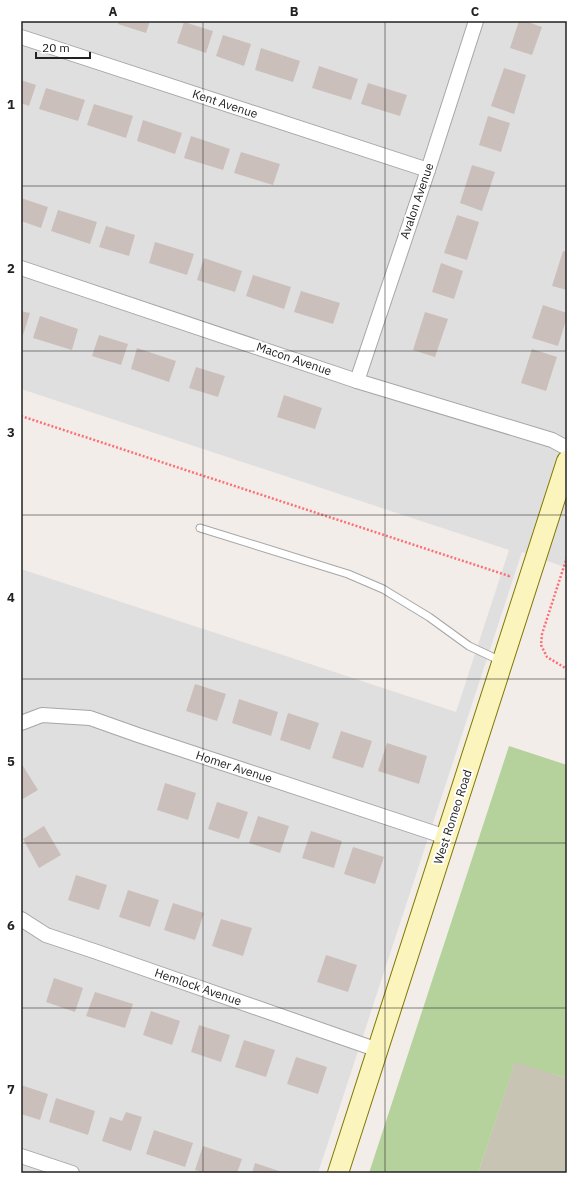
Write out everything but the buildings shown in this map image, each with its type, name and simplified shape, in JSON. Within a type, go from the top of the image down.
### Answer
[{"type":"main road","name":"West Romeo Road","points":[[338,1173],[567,461]]},
{"type":"street","name":"Avalon Avenue","points":[[357,381],[476,21]]},
{"type":"street","name":"Kent Avenue","points":[[21,37],[428,170]]},
{"type":"street","name":"Macon Avenue","points":[[21,268],[357,381],[552,440],[567,448]]},
{"type":"street","name":"Homer Avenue","points":[[21,723],[42,715],[90,718],[446,837]]},
{"type":"street","name":"Hemlock Avenue","points":[[21,919],[46,935],[378,1050]]},
{"type":"street","points":[[21,1156],[72,1173]]},
{"type":"lane","points":[[200,528],[348,574],[383,589],[429,617],[469,646],[503,662]]},
{"type":"path","points":[[21,416],[509,576],[511,569]]},
{"type":"path","points":[[567,556],[542,634],[541,645],[547,657],[567,669]]},
{"type":"shaded area","points":[[21,21],[567,21],[567,568],[522,552],[318,1173],[21,1173],[21,569],[456,712],[509,550],[21,389]]},
{"type":"shaded area","points":[[515,1061],[567,1078],[567,1173],[478,1173]]},
{"type":"green space","points":[[509,746],[567,765],[567,1078],[515,1062],[478,1173],[369,1173]]}]
